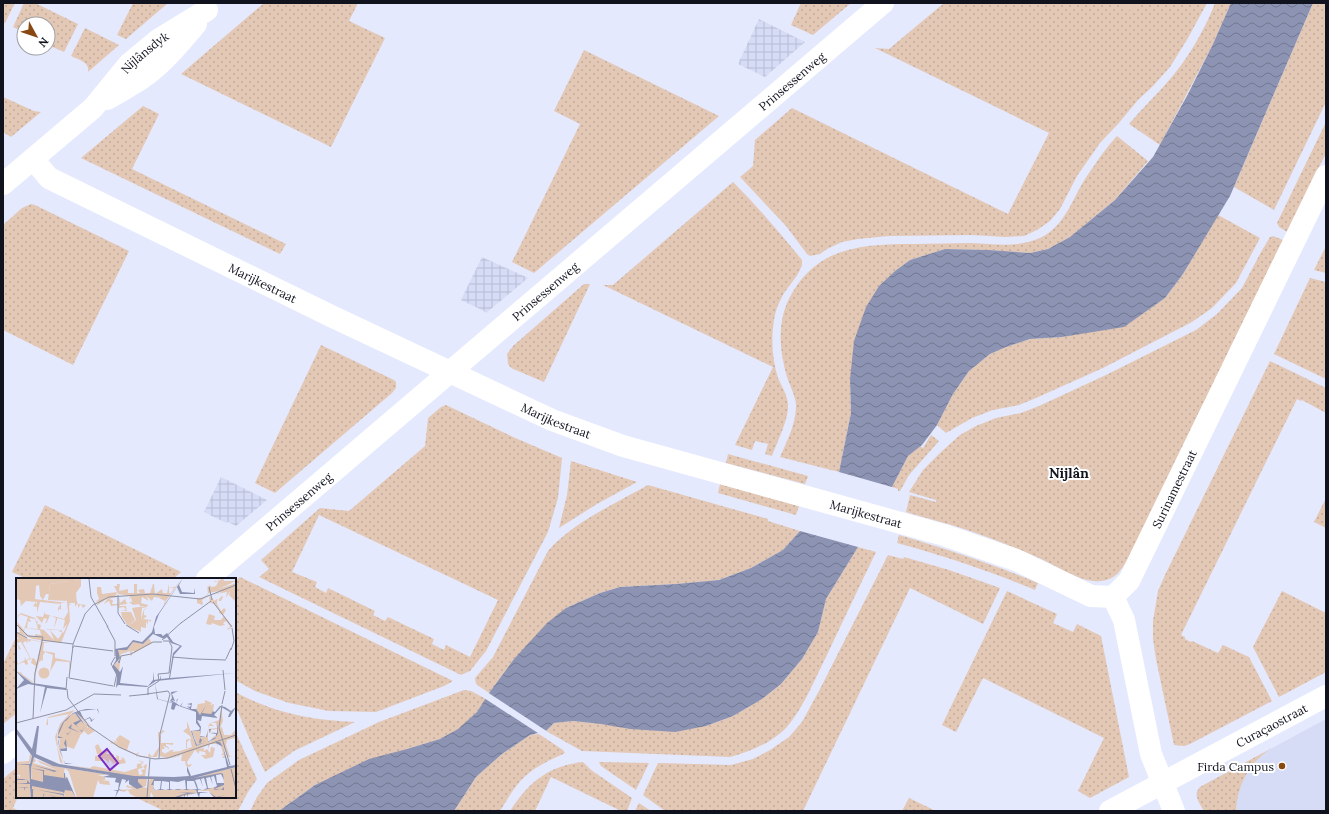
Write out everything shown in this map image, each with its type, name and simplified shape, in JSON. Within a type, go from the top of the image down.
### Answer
[{"type":"street","name":"Prinsessenweg","points":[[208,578],[883,3]]},
{"type":"street","name":"Nijlânsdyk","points":[[3,184],[93,108],[129,64],[158,40],[211,7]]},
{"type":"street","name":"Marijkestraat","points":[[33,159],[49,178],[330,316],[552,420],[623,446],[944,535],[1016,560],[1091,596],[1113,597]]},
{"type":"street","name":"Surinamestraat","points":[[1113,597],[1129,581],[1326,176]]},
{"type":"street","points":[[1113,597],[1124,620],[1151,754],[1174,811]]},
{"type":"street","name":"Curaçaostraat","points":[[1110,811],[1326,696]]},
{"type":"street","points":[[3,753],[16,742]]},
{"type":"shaded area","points":[[3,3],[15,3],[5,23],[3,22]]},
{"type":"shaded area","points":[[24,3],[35,3],[78,24],[64,52],[56,48],[56,16],[18,16]]},
{"type":"shaded area","points":[[133,3],[168,3],[126,39],[117,35]]},
{"type":"shaded area","points":[[264,3],[358,3],[349,21],[385,38],[331,147],[181,74]]},
{"type":"shaded area","points":[[801,3],[851,3],[813,35],[791,25]]},
{"type":"shaded area","points":[[944,3],[1207,3],[1170,67],[1100,143],[1077,176],[1060,209],[1050,221],[1037,230],[1024,236],[1005,237],[972,235],[889,236],[858,239],[842,242],[820,254],[810,256],[786,226],[740,177],[753,166],[755,140],[792,108],[1008,214],[1049,133],[875,48],[889,49]]},
{"type":"shaded area","points":[[1121,3],[1137,3],[1131,11]]},
{"type":"shaded area","points":[[1215,3],[1231,3],[1213,44],[1160,145],[1129,124],[1181,66],[1203,30]]},
{"type":"shaded area","points":[[1313,3],[1326,3],[1326,102],[1274,210],[1234,187]]},
{"type":"shaded area","points":[[759,19],[805,42],[765,77],[738,64]]},
{"type":"shaded area","points":[[16,20],[16,29],[13,27]]},
{"type":"shaded area","points":[[85,28],[119,45],[88,72],[86,64],[71,56]]},
{"type":"shaded area","points":[[584,50],[719,116],[534,273],[512,262],[580,124],[554,111]]},
{"type":"shaded area","points":[[3,97],[34,111],[41,112],[11,137],[3,132]]},
{"type":"shaded area","points":[[143,106],[159,114],[132,169],[286,244],[280,254],[81,158]]},
{"type":"shaded area","points":[[1326,122],[1326,153],[1287,232],[1279,227],[1277,223]]},
{"type":"shaded area","points":[[1117,136],[1148,161],[1115,200],[1070,237],[1048,249],[1030,253],[945,249],[910,260],[895,271],[879,286],[850,379],[851,413],[839,472],[780,457],[793,426],[796,413],[795,399],[787,377],[781,349],[782,321],[787,303],[798,284],[810,270],[824,260],[840,252],[875,245],[972,243],[1006,245],[1023,243],[1040,238],[1055,227],[1061,220],[1085,179],[1104,151]]},
{"type":"shaded area","points":[[733,182],[769,220],[802,260],[798,274],[779,302],[774,320],[772,342],[774,364],[778,378],[786,395],[788,412],[772,456],[765,454],[768,444],[755,441],[752,450],[735,445],[773,367],[603,285],[613,285]]},
{"type":"shaded area","points":[[31,204],[129,251],[73,365],[3,330],[3,225],[22,208]]},
{"type":"shaded area","points":[[1218,215],[1260,238],[1236,283],[1212,308],[1192,322],[1103,368],[1036,398],[1019,405],[993,410],[972,418],[946,433],[937,425],[953,394],[969,371],[990,354],[1030,339],[1062,337],[1088,332],[1150,308],[1165,298],[1183,274]]},
{"type":"shaded area","points":[[1273,236],[1283,240],[1129,557],[1118,573],[1106,580],[1085,580],[1033,555],[999,541],[965,529],[906,512],[910,495],[936,502],[936,500],[909,492],[923,470],[960,435],[976,426],[996,418],[1021,413],[1039,406],[1106,375],[1196,330],[1217,314],[1242,288],[1261,252],[1270,237]]},
{"type":"shaded area","points":[[1326,246],[1326,273],[1314,270]]},
{"type":"shaded area","points":[[482,257],[528,278],[486,313],[461,300]]},
{"type":"shaded area","points":[[1310,278],[1326,282],[1326,379],[1274,354]]},
{"type":"shaded area","points":[[584,284],[590,284],[544,382],[511,368],[508,364],[507,354],[513,346]]},
{"type":"shaded area","points":[[321,345],[394,380],[396,382],[396,388],[275,493],[255,483]]},
{"type":"shaded area","points":[[1270,361],[1326,388],[1326,413],[1302,400],[1297,399],[1181,635],[1191,642],[1192,641],[1218,653],[1223,645],[1249,657],[1272,701],[1190,744],[1184,746],[1174,745],[1153,639],[1153,621],[1158,591]]},
{"type":"shaded area","points":[[446,405],[513,437],[562,458],[558,498],[548,532],[486,651],[470,671],[461,675],[259,577],[269,569],[261,560],[320,508],[349,511],[425,446],[428,418],[441,407]],"holes":[[[319,515],[498,600],[470,657],[446,645],[444,650],[432,644],[434,639],[388,617],[385,621],[373,615],[375,611],[328,588],[326,593],[315,587],[317,582],[292,572]]]},
{"type":"shaded area","points":[[931,435],[939,441],[909,475],[900,491],[892,487],[908,456],[920,446],[923,448]]},
{"type":"shaded area","points":[[728,454],[808,476],[805,484],[726,463]]},
{"type":"shaded area","points":[[571,461],[637,482],[597,504],[559,528],[567,495]]},
{"type":"shaded area","points":[[221,477],[267,500],[236,526],[228,522],[226,523],[204,512]]},
{"type":"shaded area","points":[[720,484],[799,506],[796,515],[718,493]]},
{"type":"shaded area","points":[[648,485],[768,519],[768,521],[800,531],[783,550],[751,568],[719,580],[620,587],[600,593],[566,608],[514,659],[489,693],[476,684],[475,678],[493,657],[548,551],[569,531],[609,506]]},
{"type":"shaded area","points":[[1326,498],[1326,528],[1314,522]]},
{"type":"shaded area","points":[[45,505],[181,572],[174,578],[25,578],[12,572]]},
{"type":"shaded area","points":[[899,535],[1004,569],[1038,583],[1035,590],[967,564],[897,543]]},
{"type":"shaded area","points":[[858,547],[876,552],[802,706],[784,730],[765,743],[744,753],[730,757],[582,751],[546,731],[554,723],[573,721],[601,724],[706,726],[733,716],[762,699],[781,684],[802,659],[818,632],[826,599]]},
{"type":"shaded area","points":[[888,555],[903,559],[904,557],[949,570],[1000,588],[983,624],[910,588],[803,811],[665,811],[643,795],[658,763],[731,765],[753,759],[789,737],[802,722],[820,689]]},
{"type":"shaded area","points":[[240,577],[453,681],[444,686],[376,712],[329,711],[289,703],[255,691],[236,681],[236,580]]},
{"type":"shaded area","points":[[1007,591],[1057,614],[1053,623],[1073,632],[1077,624],[1101,636],[1129,777],[1090,798],[1078,791],[1104,738],[983,678],[956,732],[942,725]]},
{"type":"shaded area","points":[[1282,591],[1326,613],[1326,672],[1279,697],[1253,647]]},
{"type":"shaded area","points":[[16,637],[16,714],[3,724],[3,664]]},
{"type":"shaded area","points":[[464,690],[471,691],[486,699],[477,712],[459,729],[440,739],[407,749],[315,785],[279,811],[250,811],[257,797],[267,783],[299,760],[379,722]]},
{"type":"shaded area","points":[[236,692],[264,705],[293,714],[355,722],[294,751],[265,772],[236,707]]},
{"type":"shaded area","name":"Firda Campus","points":[[1326,719],[1326,811],[1204,811],[1196,793],[1200,787]]},
{"type":"shaded area","points":[[236,733],[257,779],[238,811],[164,811],[137,798],[236,798]]},
{"type":"shaded area","points":[[539,734],[563,750],[565,753],[533,770],[525,777],[513,790],[500,811],[454,811],[476,777],[502,754],[530,735]]},
{"type":"shaded area","points":[[1272,748],[1257,760],[1246,775],[1239,792],[1236,811],[1204,811],[1197,796],[1200,787]]},
{"type":"shaded area","points":[[583,762],[591,770],[632,798],[627,811],[621,811],[551,777],[535,811],[510,811],[524,792],[540,777],[560,767]]},
{"type":"shaded area","points":[[599,762],[649,763],[636,790],[601,766]]},
{"type":"shaded area","points":[[16,768],[16,798],[18,798],[13,808],[20,811],[3,811],[3,779]]},
{"type":"shaded area","points":[[909,798],[936,811],[902,811]]},
{"type":"shaded area","points":[[639,803],[651,811],[635,811]]},
{"type":"water","points":[[1231,3],[1313,3],[1230,196],[1183,274],[1165,298],[1124,327],[1062,337],[1030,339],[990,354],[969,371],[953,394],[937,425],[922,445],[908,456],[892,487],[839,472],[851,413],[850,379],[854,341],[866,307],[879,286],[895,271],[910,260],[945,249],[1030,253],[1048,249],[1070,237],[1115,200],[1153,157],[1188,94],[1213,44]]},
{"type":"water","points":[[800,531],[858,547],[826,599],[818,632],[802,659],[781,684],[762,699],[733,716],[706,726],[675,732],[630,729],[573,721],[554,723],[546,731],[530,735],[502,754],[476,777],[454,811],[279,811],[315,785],[369,759],[440,739],[458,729],[477,712],[514,659],[547,623],[566,608],[600,593],[620,587],[719,580],[751,568],[783,550]]},
{"type":"pier","points":[[487,692],[548,732],[541,735],[484,698]]},
{"type":"place","name":"Firda Campus","points":[[1282,766]]},
{"type":"district","name":"Nijlân","points":[[1069,473]]}]
